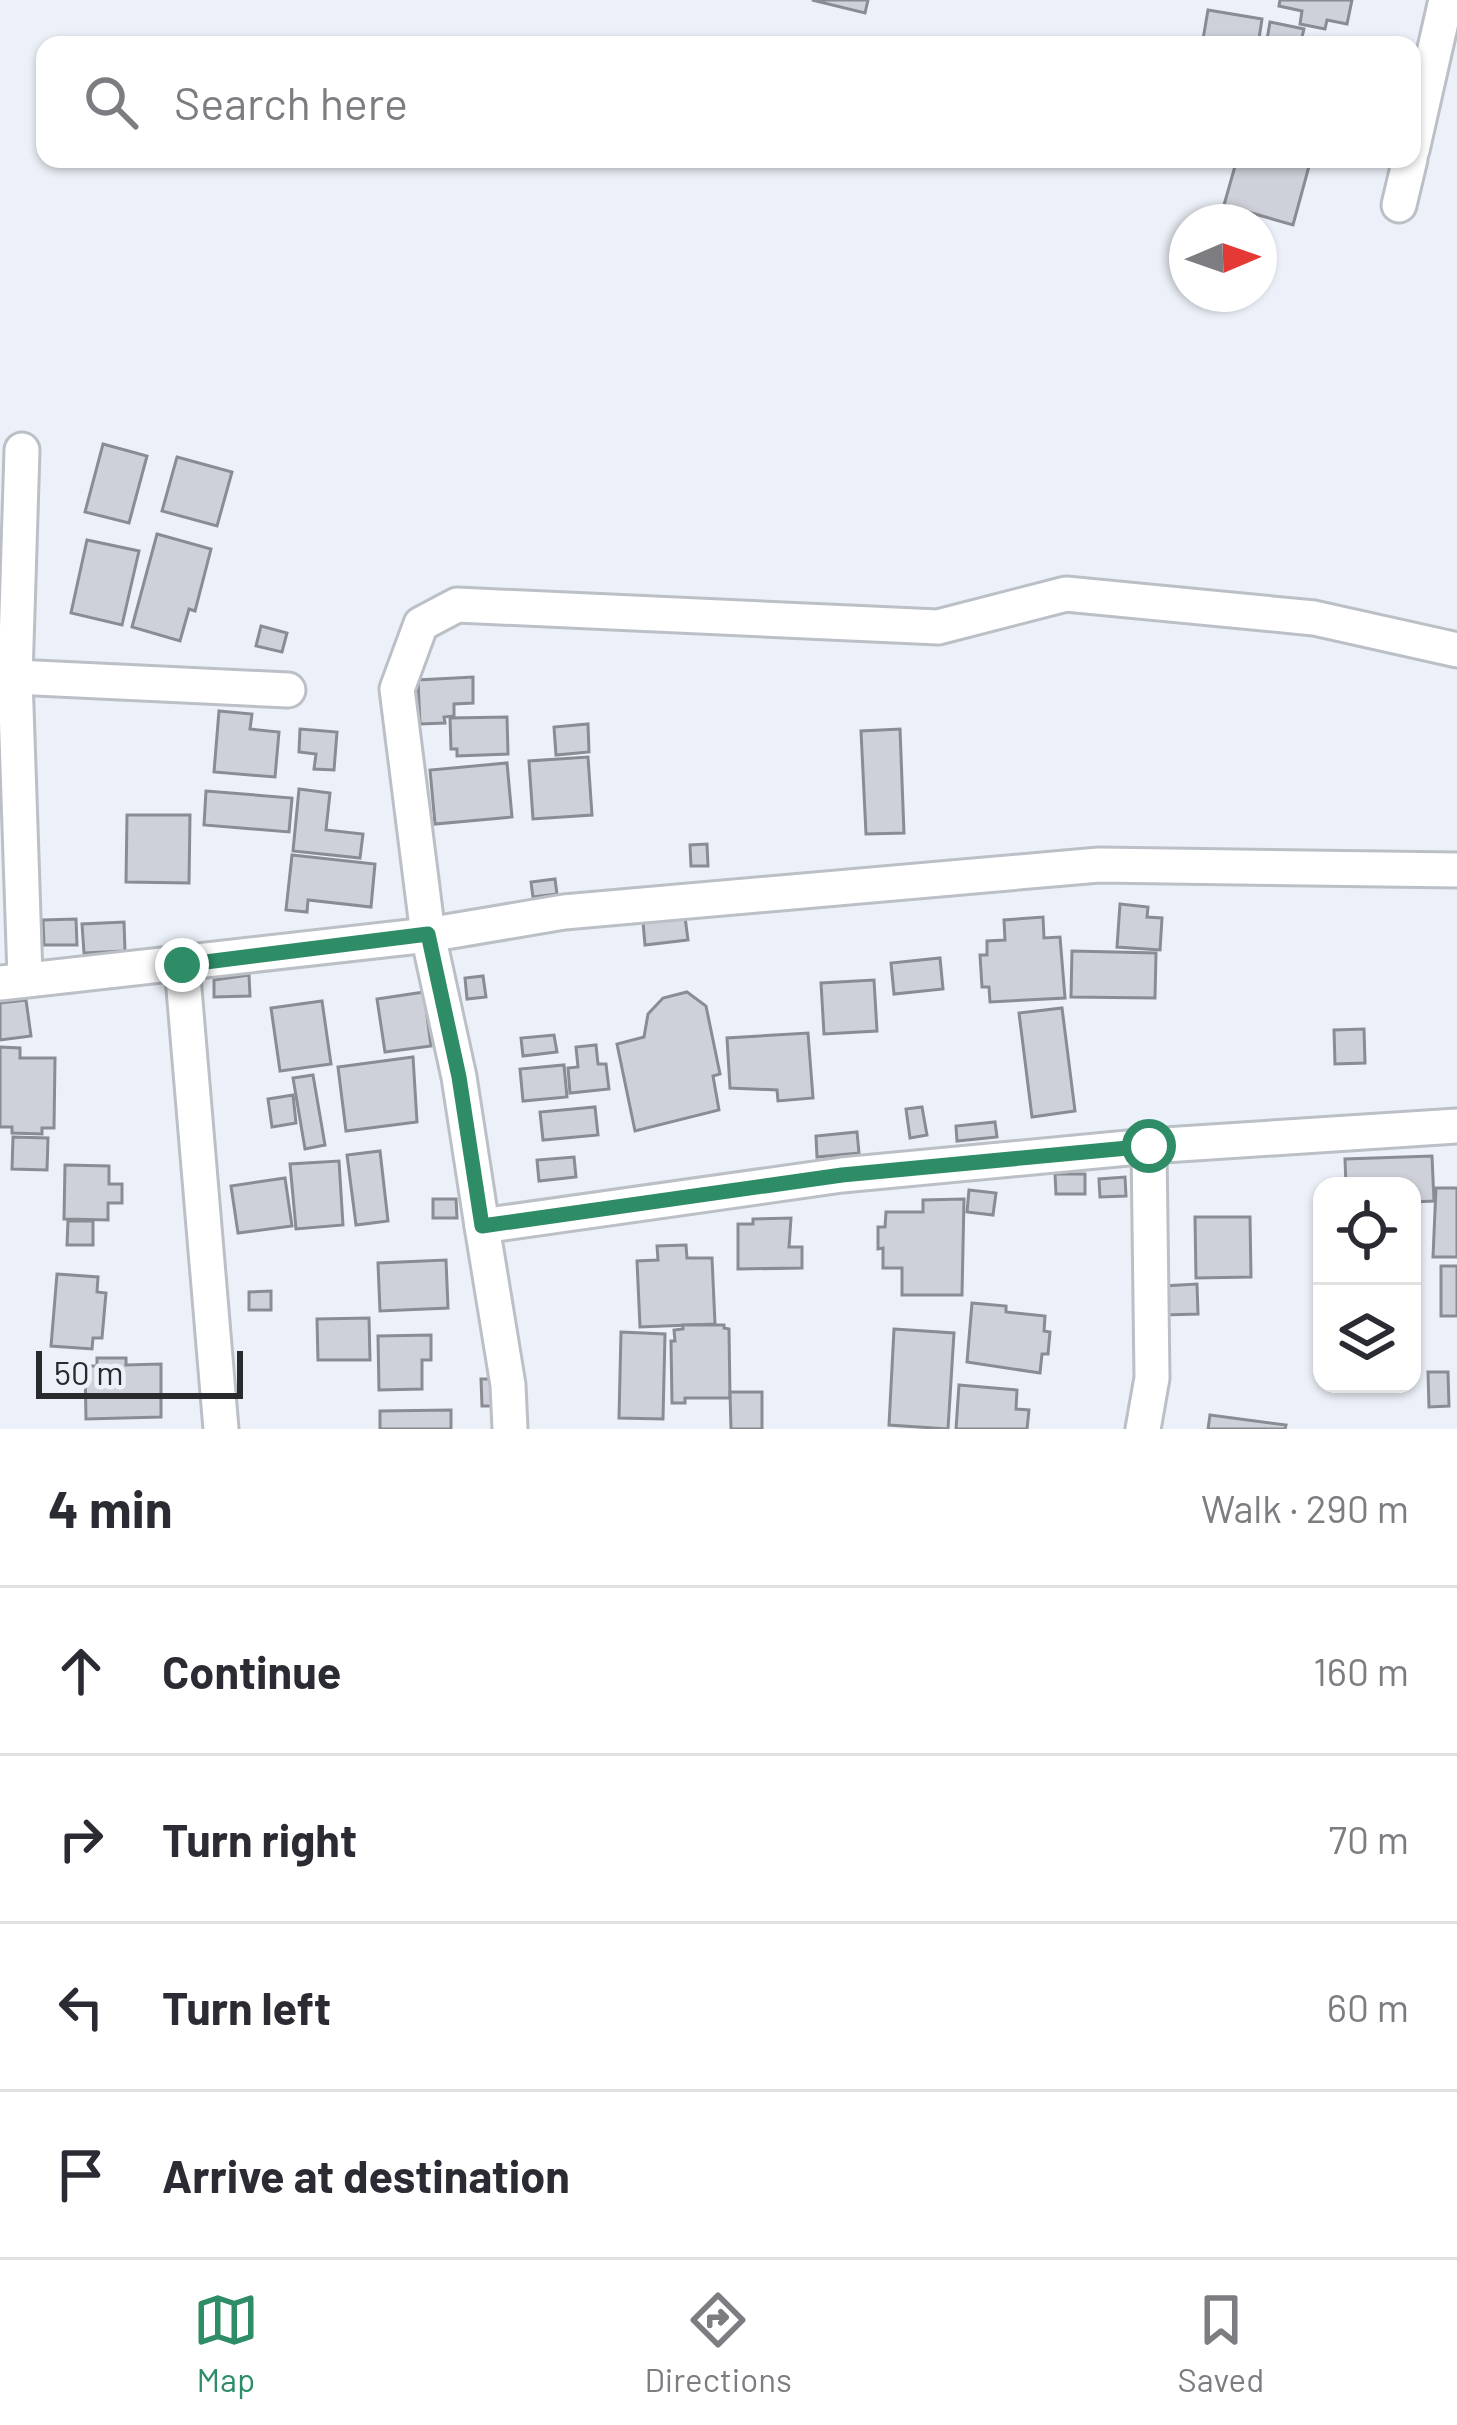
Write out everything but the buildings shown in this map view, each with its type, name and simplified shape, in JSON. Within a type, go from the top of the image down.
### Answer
[{"type":"street","points":[[1421,110],[1446,0]]},
{"type":"street","points":[[1400,205],[1408,168]]},
{"type":"street","points":[[22,450],[13,980],[182,965],[564,912],[1100,865],[1457,870]]},
{"type":"street","points":[[509,1429],[508,1385],[459,1077],[428,934],[398,689],[421,624],[457,605],[938,627],[1066,594],[1314,618],[1457,650]]},
{"type":"street","points":[[15,677],[288,690]]},
{"type":"street","points":[[182,965],[221,1429]]},
{"type":"street","points":[[482,1226],[842,1175],[1149,1146],[1457,1126]]},
{"type":"street","points":[[1143,1429],[1152,1378],[1149,1146]]},
{"type":"route","points":[[182,965],[428,934],[459,1077],[482,1226],[842,1175],[1149,1146]]}]
